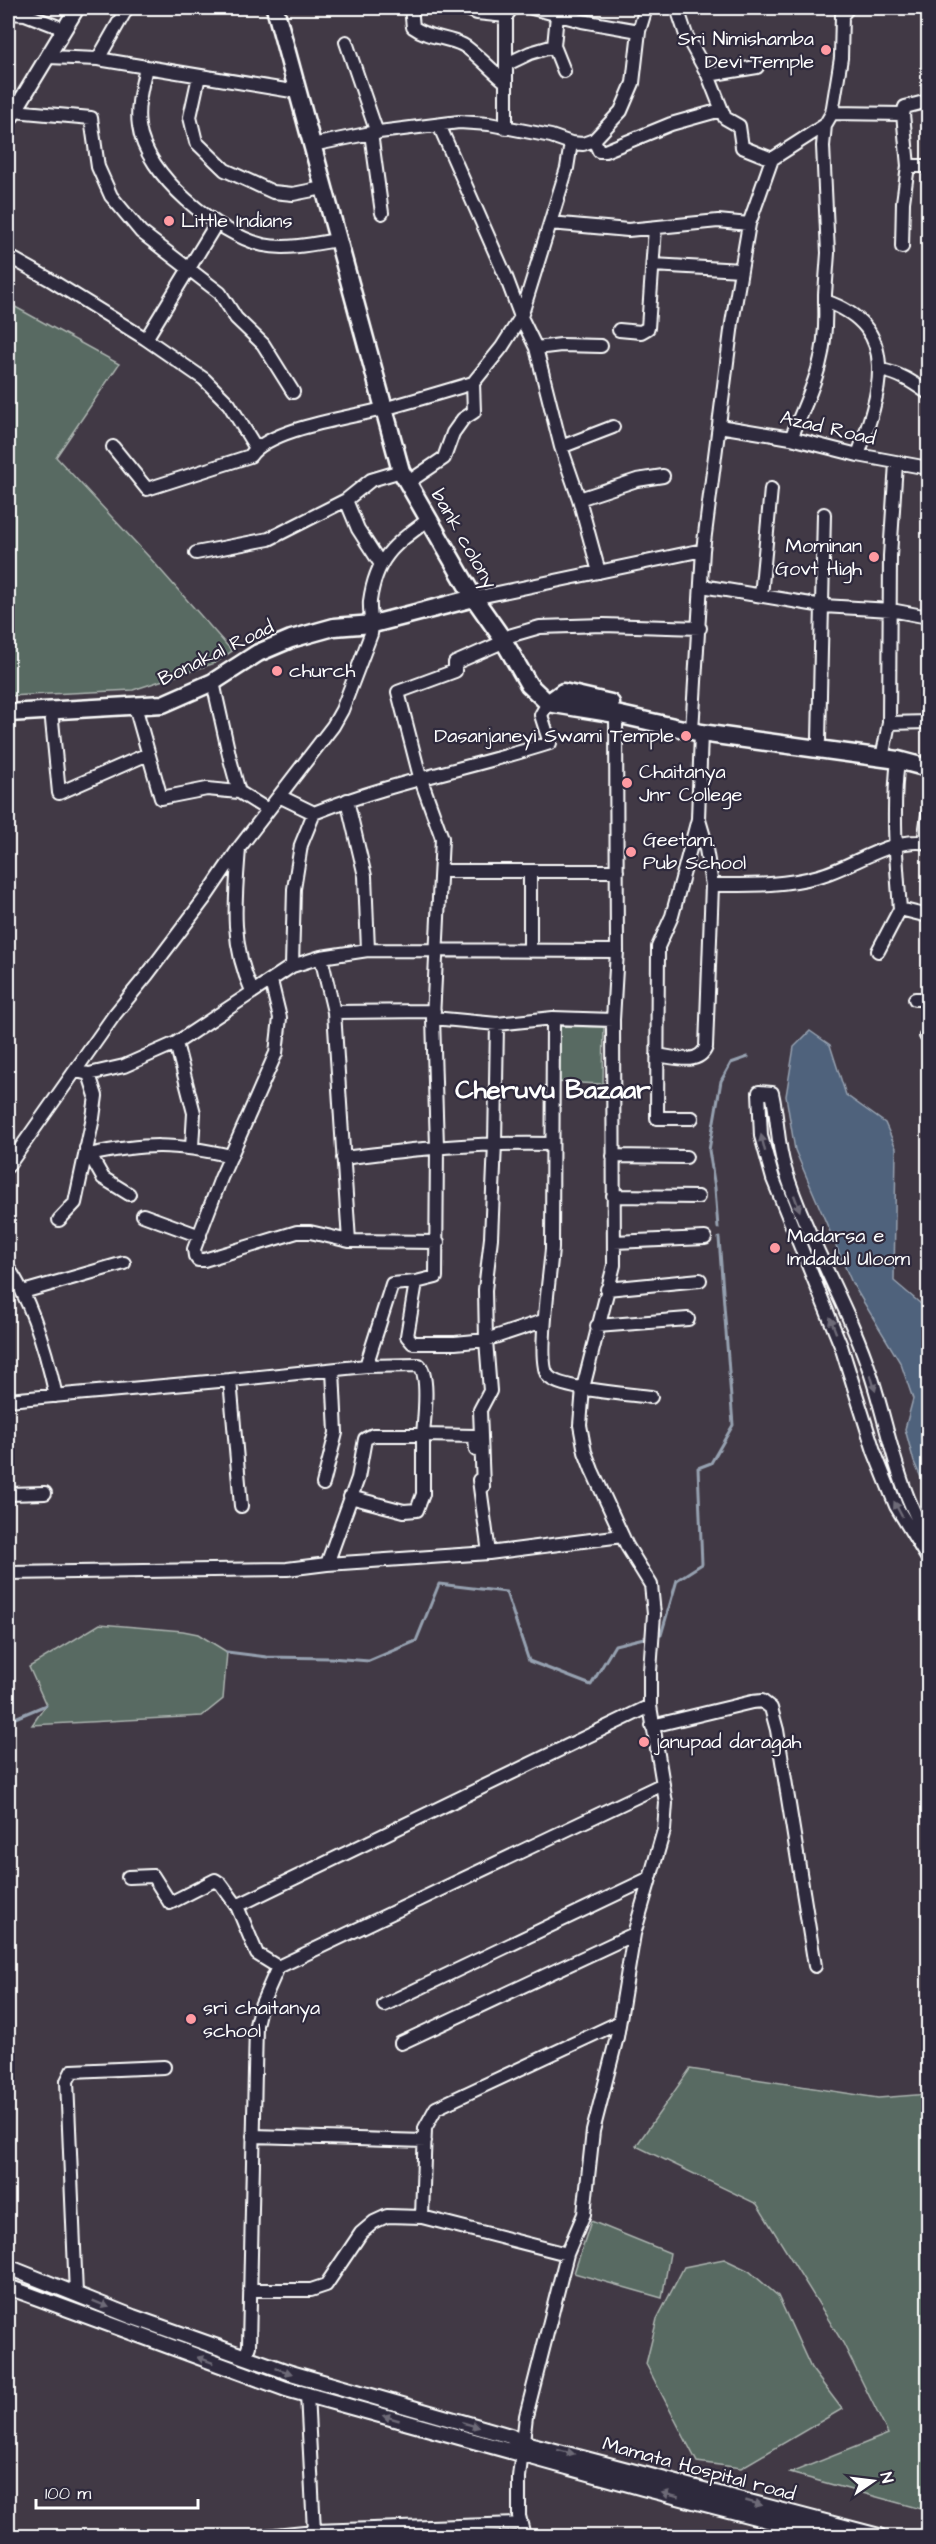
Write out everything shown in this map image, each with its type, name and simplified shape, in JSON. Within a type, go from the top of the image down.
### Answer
[{"type":"main road","name":"bank colony","points":[[275,8],[383,409],[404,477],[474,598],[503,640],[529,685],[548,703]]},
{"type":"main road","name":"Bonakal Road","points":[[8,713],[163,704],[213,682],[258,654],[291,639],[334,627],[373,624],[474,598]]},
{"type":"main road","points":[[548,703],[563,692],[696,729],[819,740],[928,768]]},
{"type":"main road","points":[[548,703],[696,729],[888,756],[928,758]]},
{"type":"street","points":[[11,116],[77,8]]},
{"type":"street","points":[[98,59],[127,8]]},
{"type":"street","points":[[275,8],[280,8]]},
{"type":"street","points":[[411,8],[413,27],[421,33],[469,48],[474,56],[506,82]]},
{"type":"street","points":[[465,8],[477,13],[509,12],[506,128]]},
{"type":"street","points":[[532,8],[556,15],[639,31]]},
{"type":"street","points":[[312,145],[374,133],[459,122],[489,124],[551,136],[572,143],[583,144],[594,140],[621,111],[633,83],[639,31],[646,8]]},
{"type":"street","points":[[677,8],[686,35],[708,75],[725,118],[739,126],[742,147],[772,159]]},
{"type":"street","points":[[791,438],[817,378],[826,341],[825,300],[828,253],[823,146],[825,125],[832,113],[841,58],[843,10]]},
{"type":"street","points":[[10,12],[26,14],[64,29]]},
{"type":"street","points":[[556,15],[554,46],[564,71]]},
{"type":"street","points":[[346,42],[374,133],[382,213]]},
{"type":"street","points":[[507,64],[530,53],[554,46]]},
{"type":"street","points":[[48,57],[98,59],[298,92]]},
{"type":"street","points":[[146,67],[138,104],[139,127],[143,143],[172,189],[216,224],[265,245],[305,245],[337,240]]},
{"type":"street","points":[[708,75],[756,67]]},
{"type":"street","points":[[199,76],[190,117],[196,142],[225,170],[273,192],[293,194],[323,188]]},
{"type":"street","points":[[902,247],[903,202],[908,166],[903,114],[905,107],[928,101]]},
{"type":"street","points":[[594,140],[599,151],[605,151],[671,124],[722,110]]},
{"type":"street","points":[[832,113],[903,114]]},
{"type":"street","points":[[11,116],[91,118],[98,167],[111,196],[141,232],[220,293],[236,318],[263,344],[293,392]]},
{"type":"street","points":[[439,125],[536,348],[561,447],[579,499],[599,572]]},
{"type":"street","points":[[692,1118],[657,1118],[658,947],[672,916],[698,819],[696,729],[703,550],[719,426],[749,224],[772,159],[825,125]]},
{"type":"street","points":[[113,447],[147,489],[250,456],[256,448],[299,429],[383,409],[473,383],[502,347],[521,317],[567,168],[572,143]]},
{"type":"street","points":[[908,166],[928,166]]},
{"type":"street","points":[[550,223],[628,230],[718,222],[749,224]]},
{"type":"street","points":[[146,339],[216,224]]},
{"type":"street","points":[[619,330],[641,332],[648,328],[656,228]]},
{"type":"street","points":[[8,256],[50,279],[146,339],[204,379],[230,404],[256,448]]},
{"type":"street","points":[[653,265],[741,270]]},
{"type":"street","points":[[825,300],[843,307],[868,330],[881,370],[874,403],[858,455]]},
{"type":"street","points":[[536,348],[561,345],[601,346]]},
{"type":"street","points":[[881,370],[906,378],[928,393]]},
{"type":"street","points":[[196,553],[269,539],[346,500],[371,480],[404,477],[444,458],[453,433],[463,419],[474,412],[473,383]]},
{"type":"street","name":"Azad Road","points":[[719,426],[791,438],[858,455],[928,468]]},
{"type":"street","points":[[561,447],[613,427]]},
{"type":"street","points":[[878,951],[900,909],[895,844],[894,787],[888,756],[890,556],[896,463]]},
{"type":"street","points":[[579,499],[637,480],[663,476]]},
{"type":"street","points":[[761,596],[771,489]]},
{"type":"street","points":[[346,500],[358,528],[380,563]]},
{"type":"street","points":[[819,740],[824,514]]},
{"type":"street","points":[[8,1166],[115,1014],[205,898],[239,848],[337,718],[371,634],[373,624],[370,603],[380,563],[395,544],[428,520]]},
{"type":"street","points":[[474,598],[703,550]]},
{"type":"street","points":[[702,586],[823,606],[891,610],[928,617]]},
{"type":"street","points":[[366,1366],[392,1284],[436,1277],[438,1242],[433,1014],[442,838],[420,777],[398,692],[455,671],[455,663],[503,640],[551,627],[603,625],[700,628]]},
{"type":"street","points":[[213,682],[239,792]]},
{"type":"street","points":[[292,966],[294,889],[301,845],[314,813],[420,777],[501,758],[550,742],[541,715],[548,703]]},
{"type":"street","points":[[135,706],[161,798],[207,789],[239,792],[268,810]]},
{"type":"street","points":[[51,710],[59,793],[148,754]]},
{"type":"street","points":[[524,2536],[520,2524],[519,2477],[515,2446],[526,2416],[567,2254],[584,2214],[593,2131],[617,2037],[634,1934],[664,1830],[666,1803],[650,1706],[654,1614],[651,1586],[622,1536],[585,1452],[580,1425],[583,1388],[614,1265],[613,1020],[617,871],[616,714]]},
{"type":"street","points":[[889,723],[928,722]]},
{"type":"street","points":[[279,796],[314,813]]},
{"type":"street","points":[[347,800],[365,876],[368,950]]},
{"type":"street","points":[[712,885],[766,885],[800,881],[839,869],[895,844],[926,843],[928,814]]},
{"type":"street","points":[[657,1055],[695,1059],[704,1053],[706,1047],[712,885],[704,837],[698,819]]},
{"type":"street","points":[[239,848],[234,914],[235,935],[242,969],[252,991]]},
{"type":"street","points":[[441,871],[617,871]]},
{"type":"street","points":[[530,871],[530,951]]},
{"type":"street","points":[[900,909],[928,916]]},
{"type":"street","points":[[76,1071],[90,1074],[124,1066],[176,1043],[292,966],[321,957],[368,950],[616,951]]},
{"type":"street","points":[[321,957],[334,1012],[349,1241]]},
{"type":"street","points":[[271,981],[280,1018],[278,1044],[231,1156],[194,1254],[201,1260],[297,1232],[310,1232],[349,1241],[438,1242]]},
{"type":"street","points":[[915,999],[928,999]]},
{"type":"street","points":[[334,1012],[433,1014],[497,1024],[553,1018],[613,1020]]},
{"type":"street","points":[[553,1018],[552,1248],[550,1280],[543,1321],[545,1368],[548,1376],[562,1384],[651,1397]]},
{"type":"street","points":[[483,1487],[480,1410],[490,1391],[485,1290],[491,1238],[497,1024]]},
{"type":"street","points":[[176,1043],[195,1113],[192,1147]]},
{"type":"street","points":[[59,1220],[75,1203],[87,1151],[96,1096],[90,1074]]},
{"type":"street","points":[[928,1538],[915,1516],[902,1484],[871,1374],[801,1214],[784,1168],[772,1093],[771,1091],[759,1092],[761,1136],[773,1179],[841,1346],[874,1451],[896,1506],[928,1559]]},
{"type":"street","points":[[343,1158],[437,1146],[495,1143],[552,1144]]},
{"type":"street","points":[[87,1151],[149,1145],[192,1147],[231,1156]]},
{"type":"street","points":[[87,1151],[103,1178],[129,1194]]},
{"type":"street","points":[[613,1156],[686,1157]]},
{"type":"street","points":[[613,1196],[698,1197]]},
{"type":"street","points":[[143,1215],[200,1236]]},
{"type":"street","points":[[614,1242],[705,1238]]},
{"type":"street","points":[[22,1292],[124,1263]]},
{"type":"street","points":[[8,1268],[22,1292],[49,1362],[56,1396]]},
{"type":"street","points":[[607,1289],[700,1280]]},
{"type":"street","points":[[416,1282],[407,1336],[413,1343],[486,1340],[543,1321]]},
{"type":"street","points":[[597,1326],[688,1319]]},
{"type":"street","points":[[8,1400],[366,1366],[413,1364],[423,1369],[425,1389],[423,1494],[417,1510],[404,1511],[350,1497]]},
{"type":"street","points":[[323,1484],[336,1433],[333,1370]]},
{"type":"street","points":[[230,1380],[241,1506]]},
{"type":"street","points":[[327,1564],[358,1478],[363,1444],[368,1436],[475,1436],[489,1553]]},
{"type":"street","points":[[8,1494],[45,1493]]},
{"type":"street","points":[[8,1573],[287,1569],[327,1564],[489,1553],[622,1536]]},
{"type":"street","points":[[652,1726],[752,1702],[762,1701],[771,1708],[777,1730],[815,1966]]},
{"type":"street","points":[[237,1906],[650,1706]]},
{"type":"street","points":[[245,2357],[249,2346],[256,2025],[260,2008],[279,1967],[663,1784]]},
{"type":"street","points":[[128,1877],[153,1876],[170,1903],[209,1882],[219,1881],[237,1906],[257,1954],[279,1967]]},
{"type":"street","points":[[384,2005],[650,1878]]},
{"type":"street","points":[[401,2043],[634,1934]]},
{"type":"street","points":[[422,2217],[425,2128],[436,2108],[618,2023]]},
{"type":"street","points":[[76,2294],[67,2081],[72,2071],[164,2067]]},
{"type":"street","points":[[253,2136],[425,2141]]},
{"type":"street","points":[[250,2290],[311,2290],[327,2285],[362,2233],[374,2222],[387,2216],[422,2217],[567,2254]]},
{"type":"street","points":[[8,2267],[245,2357],[515,2446]]},
{"type":"street","points":[[8,2286],[127,2332],[307,2394],[515,2446]]},
{"type":"street","points":[[307,2394],[314,2531]]},
{"type":"street","name":"Mamata Hospital road","points":[[515,2446],[646,2473],[829,2536]]},
{"type":"street","points":[[265,2536],[314,2531],[440,2532],[520,2524]]},
{"type":"street","name":"Mamata Hospital road","points":[[807,2529],[879,2536]]},
{"type":"green space","points":[[8,303],[119,364],[56,457],[232,651],[215,663],[133,690],[8,696]]},
{"type":"green space","points":[[555,1026],[604,1027],[603,1084],[554,1082]]},
{"type":"green space","points":[[100,1624],[198,1634],[227,1652],[223,1699],[202,1716],[32,1725],[46,1705],[29,1667]]},
{"type":"green space","points":[[690,2069],[878,2098],[928,2094],[928,2511],[790,2473],[888,2434],[843,2343],[757,2204],[636,2146]]},
{"type":"green space","points":[[591,2221],[670,2253],[662,2298],[574,2273]]},
{"type":"green space","points":[[724,2259],[749,2271],[778,2296],[811,2368],[842,2409],[741,2468],[697,2462],[646,2364],[657,2319],[684,2267]]},
{"type":"water","points":[[810,1031],[830,1045],[846,1095],[885,1123],[896,1148],[894,1281],[928,1310],[928,1493],[914,1462],[905,1429],[913,1399],[901,1364],[852,1283],[795,1150],[786,1096],[794,1047]]},
{"type":"waterway","points":[[718,1228],[709,1150],[721,1081],[731,1063],[748,1057]]},
{"type":"waterway","points":[[655,1636],[661,1635],[677,1580],[702,1564],[698,1468],[711,1463],[733,1425],[719,1238]]},
{"type":"waterway","points":[[227,1652],[267,1657],[369,1661],[416,1641],[439,1584],[506,1592],[529,1661],[591,1685],[615,1645],[648,1637]]},
{"type":"waterway","points":[[8,1721],[46,1705]]},
{"type":"place","name":"Sri Nimishamba Devi Temple","points":[[826,50]]},
{"type":"place","name":"Little Indians","points":[[169,221]]},
{"type":"place","name":"Mominan Govt High","points":[[874,557]]},
{"type":"place","name":"church","points":[[277,671]]},
{"type":"place","name":"Dasanjaneyi Swami Temple","points":[[686,736]]},
{"type":"place","name":"Chaitanya Jnr College","points":[[627,783]]},
{"type":"place","name":"Geetam. Pub School","points":[[631,852]]},
{"type":"place","name":"Madarsa e Imdadul Uloom","points":[[775,1248]]},
{"type":"place","name":"janupad daragah","points":[[644,1742]]},
{"type":"place","name":"sri chaitanya school","points":[[191,2019]]},
{"type":"district","name":"Cheruvu Bazaar","points":[[553,1090]]}]
